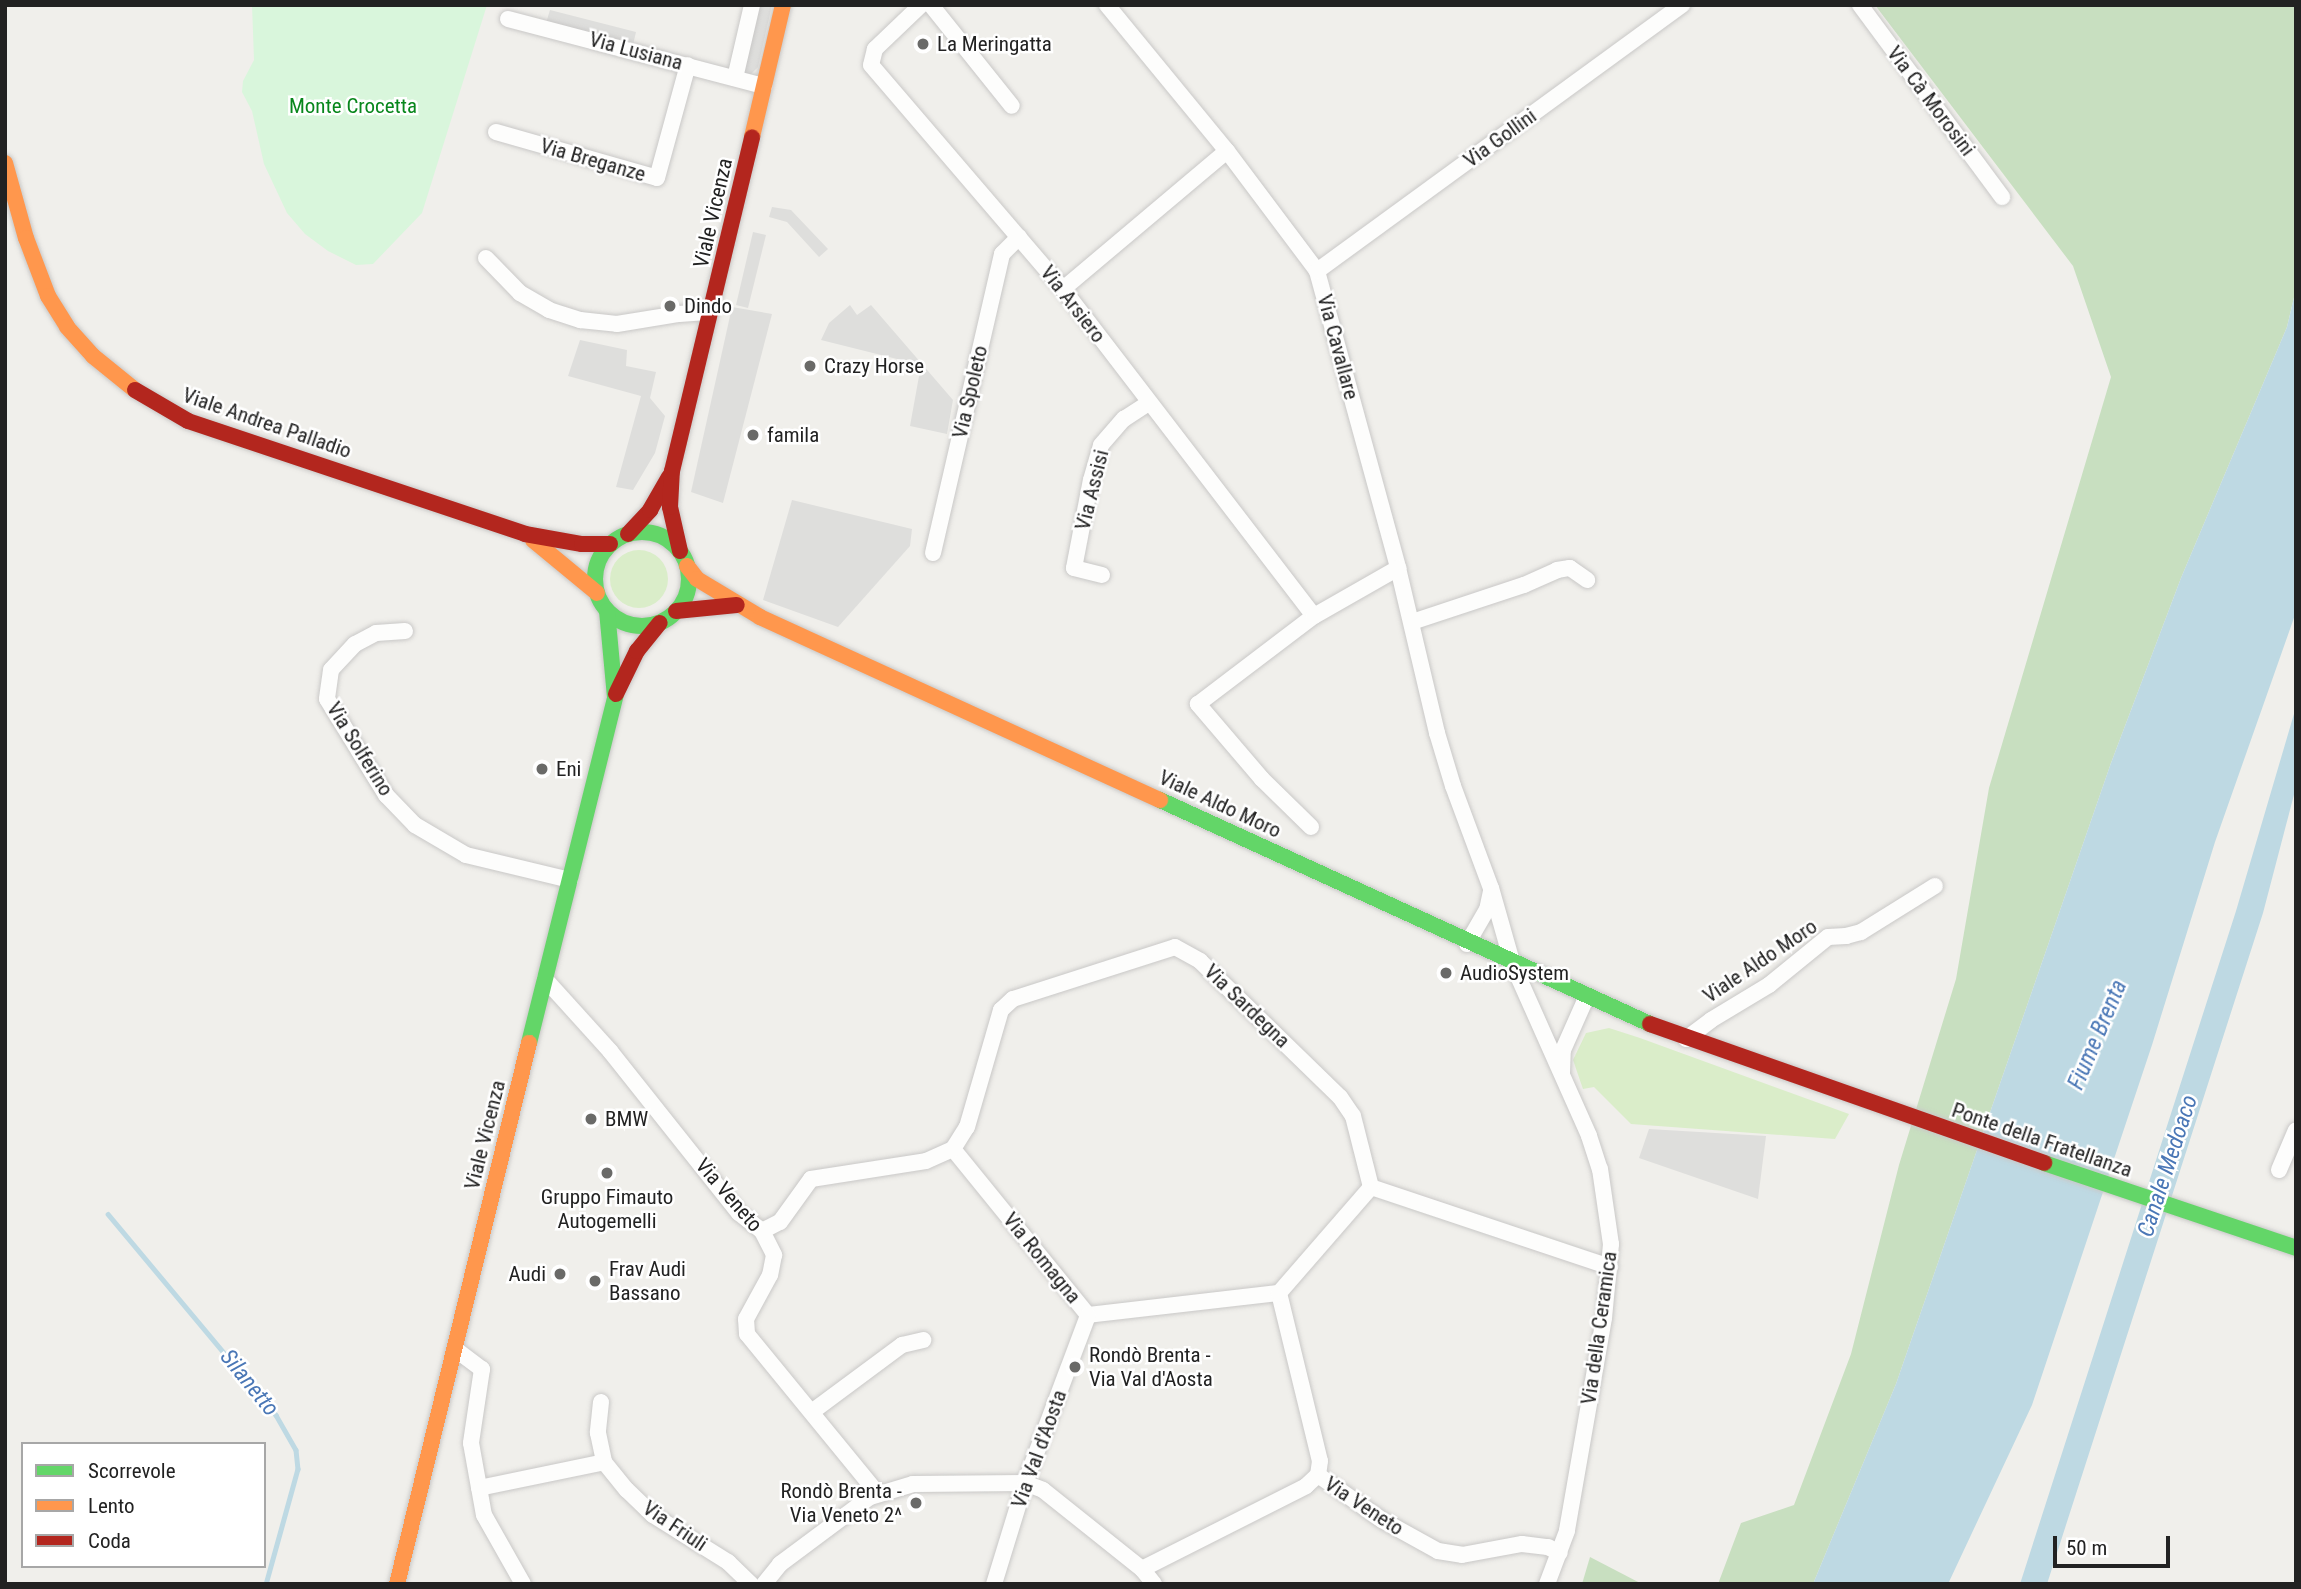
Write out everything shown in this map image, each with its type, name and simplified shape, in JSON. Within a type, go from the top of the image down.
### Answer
[{"type":"main road","name":"Viale Vicenza","points":[[397,1584],[615,697],[637,650],[660,623],[676,611],[687,590],[683,559],[670,507],[672,471],[783,5]]},
{"type":"main road","name":"Viale Andrea Palladio","points":[[5,163],[26,238],[48,296],[68,327],[93,356],[130,387],[188,421],[525,534],[582,544],[610,544]]},
{"type":"main road","name":"Viale Vicenza","points":[[610,544],[628,534],[650,510],[672,471]]},
{"type":"main road","name":"Viale Andrea Palladio","points":[[525,534],[561,560],[597,593]]},
{"type":"main road","points":[[628,534],[657,534],[683,559]]},
{"type":"main road","points":[[597,593],[596,566],[610,544]]},
{"type":"main road","name":"Viale Aldo Moro","points":[[683,559],[697,579],[737,605],[1170,804],[1466,944],[1686,1039],[1884,1109]]},
{"type":"main road","name":"Viale Vicenza","points":[[597,593],[607,611],[615,697]]},
{"type":"main road","points":[[676,611],[737,605]]},
{"type":"main road","points":[[607,611],[631,625],[660,623]]},
{"type":"main road","name":"Ponte della Fratellanza","points":[[1884,1109],[2296,1248]]},
{"type":"street","points":[[735,78],[752,5]]},
{"type":"street","name":"Via Arsiero","points":[[921,5],[875,49],[871,65],[1063,289],[1314,616]]},
{"type":"street","points":[[931,5],[1012,106]]},
{"type":"street","name":"Via Cavallare","points":[[1107,5],[1227,150],[1317,271],[1398,568],[1448,773],[1491,888],[1513,965]]},
{"type":"street","name":"Via Gollini","points":[[1317,271],[1682,5]]},
{"type":"street","name":"Via Cà Morosini","points":[[1860,5],[2002,197]]},
{"type":"street","name":"Via Lusiana","points":[[508,19],[764,86]]},
{"type":"street","name":"Via Breganze","points":[[496,132],[657,178],[688,65]]},
{"type":"street","points":[[1063,289],[1227,150]]},
{"type":"street","name":"Via Spoleto","points":[[933,554],[1002,254],[1019,237]]},
{"type":"street","points":[[485,258],[520,293],[549,310],[580,320],[617,324],[711,312]]},
{"type":"street","name":"Via Assisi","points":[[1102,575],[1074,568],[1091,480],[1101,445],[1124,419],[1149,403]]},
{"type":"street","points":[[1311,827],[1262,779],[1198,704],[1314,616],[1398,568]]},
{"type":"street","points":[[1412,622],[1557,570],[1570,568],[1587,580]]},
{"type":"street","name":"Via Solferino","points":[[405,631],[376,633],[355,644],[331,670],[327,699],[386,794],[415,825],[466,855],[570,880]]},
{"type":"street","name":"Viale Aldo Moro","points":[[1686,1039],[1769,985],[1828,937],[1861,932],[1935,887]]},
{"type":"street","points":[[1466,944],[1487,910],[1491,888]]},
{"type":"street","name":"Via Sardegna","points":[[953,1149],[967,1128],[1001,1010],[1007,1004],[1013,999],[1175,947],[1200,961],[1340,1097],[1353,1116],[1371,1187]]},
{"type":"street","name":"Via della Ceramica","points":[[1513,965],[1600,1169],[1609,1219],[1610,1268],[1571,1505],[1560,1553],[1547,1584]]},
{"type":"street","name":"Via Veneto","points":[[545,979],[610,1051],[739,1213],[762,1231],[774,1255],[770,1275],[746,1319],[747,1334],[813,1411],[878,1494]]},
{"type":"street","points":[[1562,1075],[1563,1050],[1586,998]]},
{"type":"street","points":[[2279,1170],[2296,1130]]},
{"type":"street","points":[[762,1231],[780,1222],[811,1179],[926,1161],[953,1149]]},
{"type":"street","name":"Via Romagna","points":[[953,1149],[1088,1315],[1279,1293]]},
{"type":"street","points":[[1318,1475],[1320,1461],[1279,1293],[1371,1187],[1610,1268]]},
{"type":"street","name":"Via Val d'Aosta","points":[[994,1584],[1025,1483],[1088,1315]]},
{"type":"street","points":[[813,1411],[902,1345],[923,1340]]},
{"type":"street","points":[[455,1349],[482,1369],[471,1443],[484,1515],[523,1584]]},
{"type":"street","points":[[479,1488],[604,1462],[598,1433],[601,1402]]},
{"type":"street","name":"Via Friuli","points":[[604,1462],[653,1515],[729,1562],[751,1584]]},
{"type":"street","name":"Via Veneto","points":[[1142,1569],[1306,1486],[1318,1475],[1382,1520],[1438,1551],[1462,1555],[1521,1544],[1548,1547],[1560,1553]]},
{"type":"street","points":[[764,1584],[780,1564],[870,1497],[914,1484],[1025,1483],[1043,1490],[1142,1569],[1154,1584]]},
{"type":"shaded area","points":[[758,5],[772,5],[758,67],[750,75],[741,73]]},
{"type":"shaded area","points":[[550,10],[636,32],[633,45],[546,23]]},
{"type":"shaded area","points":[[772,207],[791,210],[828,249],[819,257],[787,222],[769,217]]},
{"type":"shaded area","points":[[753,232],[766,235],[748,308],[736,305]]},
{"type":"shaded area","points":[[850,305],[857,315],[871,305],[953,400],[947,434],[910,426],[921,365],[821,340],[829,323]]},
{"type":"shaded area","points":[[732,307],[772,314],[723,503],[691,492]]},
{"type":"shaded area","points":[[580,340],[627,350],[626,366],[656,372],[650,398],[665,416],[655,453],[633,490],[616,487],[641,396],[568,376]]},
{"type":"shaded area","points":[[792,500],[912,529],[910,546],[838,627],[763,600]]},
{"type":"shaded area","points":[[1649,1129],[1766,1136],[1758,1199],[1639,1158]]},
{"type":"green space","name":"Monte Crocetta","points":[[252,5],[487,5],[422,213],[373,264],[356,265],[328,251],[305,234],[287,213],[264,164],[252,111],[242,92],[243,81],[254,60]]},
{"type":"green space","points":[[1875,5],[2296,5],[2296,289],[2287,327],[2181,578],[2111,763],[1896,1384],[1813,1584],[1718,1584],[1741,1523],[1794,1505],[1851,1354],[1899,1165],[1956,979],[1989,788],[2111,377],[2073,266]]},
{"type":"green space","points":[[633,550],[645,550],[660,558],[668,573],[668,585],[660,600],[645,608],[633,608],[618,600],[610,585],[610,573],[618,558]]},
{"type":"green space","points":[[1609,1028],[1849,1114],[1835,1139],[1631,1124],[1594,1087],[1583,1089],[1573,1060],[1586,1033]]},
{"type":"green space","points":[[1590,1557],[1642,1584],[1582,1584]]},
{"type":"water","name":"Fiume Brenta","points":[[2296,289],[2296,612],[2215,842],[2152,1045],[2032,1405],[1948,1584],[1813,1584],[1896,1384],[2111,763],[2181,578],[2287,327]]},
{"type":"water","name":"Canale Medoaco","points":[[2296,707],[2296,787],[2263,913],[2047,1584],[2020,1584],[2236,911]]},
{"type":"waterway","name":"Silanetto","points":[[108,1214],[276,1415],[296,1450],[298,1469],[266,1584]]},
{"type":"traffic: fast","points":[[642,532],[660,536],[675,546],[685,561],[689,579],[685,597],[675,612],[660,622],[642,626],[624,622],[609,612],[599,597],[595,579],[599,561],[609,546],[624,536],[642,532]]},
{"type":"traffic: fast","points":[[529,1043],[615,697],[607,611]]},
{"type":"traffic: fast","points":[[1160,800],[1650,1024]]},
{"type":"traffic: fast","points":[[2044,1163],[2296,1248]]},
{"type":"traffic: slow","points":[[752,137],[783,5]]},
{"type":"traffic: slow","points":[[5,163],[26,238],[48,296],[67,327],[93,356],[135,390]]},
{"type":"traffic: slow","points":[[533,540],[597,593]]},
{"type":"traffic: slow","points":[[687,566],[697,579],[760,617],[1160,800]]},
{"type":"traffic: slow","points":[[397,1584],[529,1043]]},
{"type":"traffic: jam","points":[[680,551],[670,507],[672,471],[752,137]]},
{"type":"traffic: jam","points":[[135,390],[188,421],[525,534],[582,544],[610,544]]},
{"type":"traffic: jam","points":[[628,534],[650,510],[669,477]]},
{"type":"traffic: jam","points":[[676,611],[737,605]]},
{"type":"traffic: jam","points":[[616,694],[637,651],[660,623]]},
{"type":"traffic: jam","points":[[1650,1024],[2044,1163]]},
{"type":"place","name":"La Meringatta","points":[[923,44]]},
{"type":"place","name":"Dindo","points":[[670,306]]},
{"type":"place","name":"Crazy Horse","points":[[810,366]]},
{"type":"place","name":"famila","points":[[753,435]]},
{"type":"place","name":"Eni","points":[[542,769]]},
{"type":"place","name":"AudioSystem","points":[[1446,973]]},
{"type":"place","name":"BMW","points":[[591,1119]]},
{"type":"place","name":"Gruppo Fimauto Autogemelli","points":[[607,1173]]},
{"type":"place","name":"Audi","points":[[560,1274]]},
{"type":"place","name":"Frav Audi Bassano","points":[[595,1281]]},
{"type":"place","name":"Rondò Brenta - Via Val d'Aosta","points":[[1075,1367]]},
{"type":"place","name":"Rondò Brenta - Via Veneto 2^","points":[[916,1503]]}]
